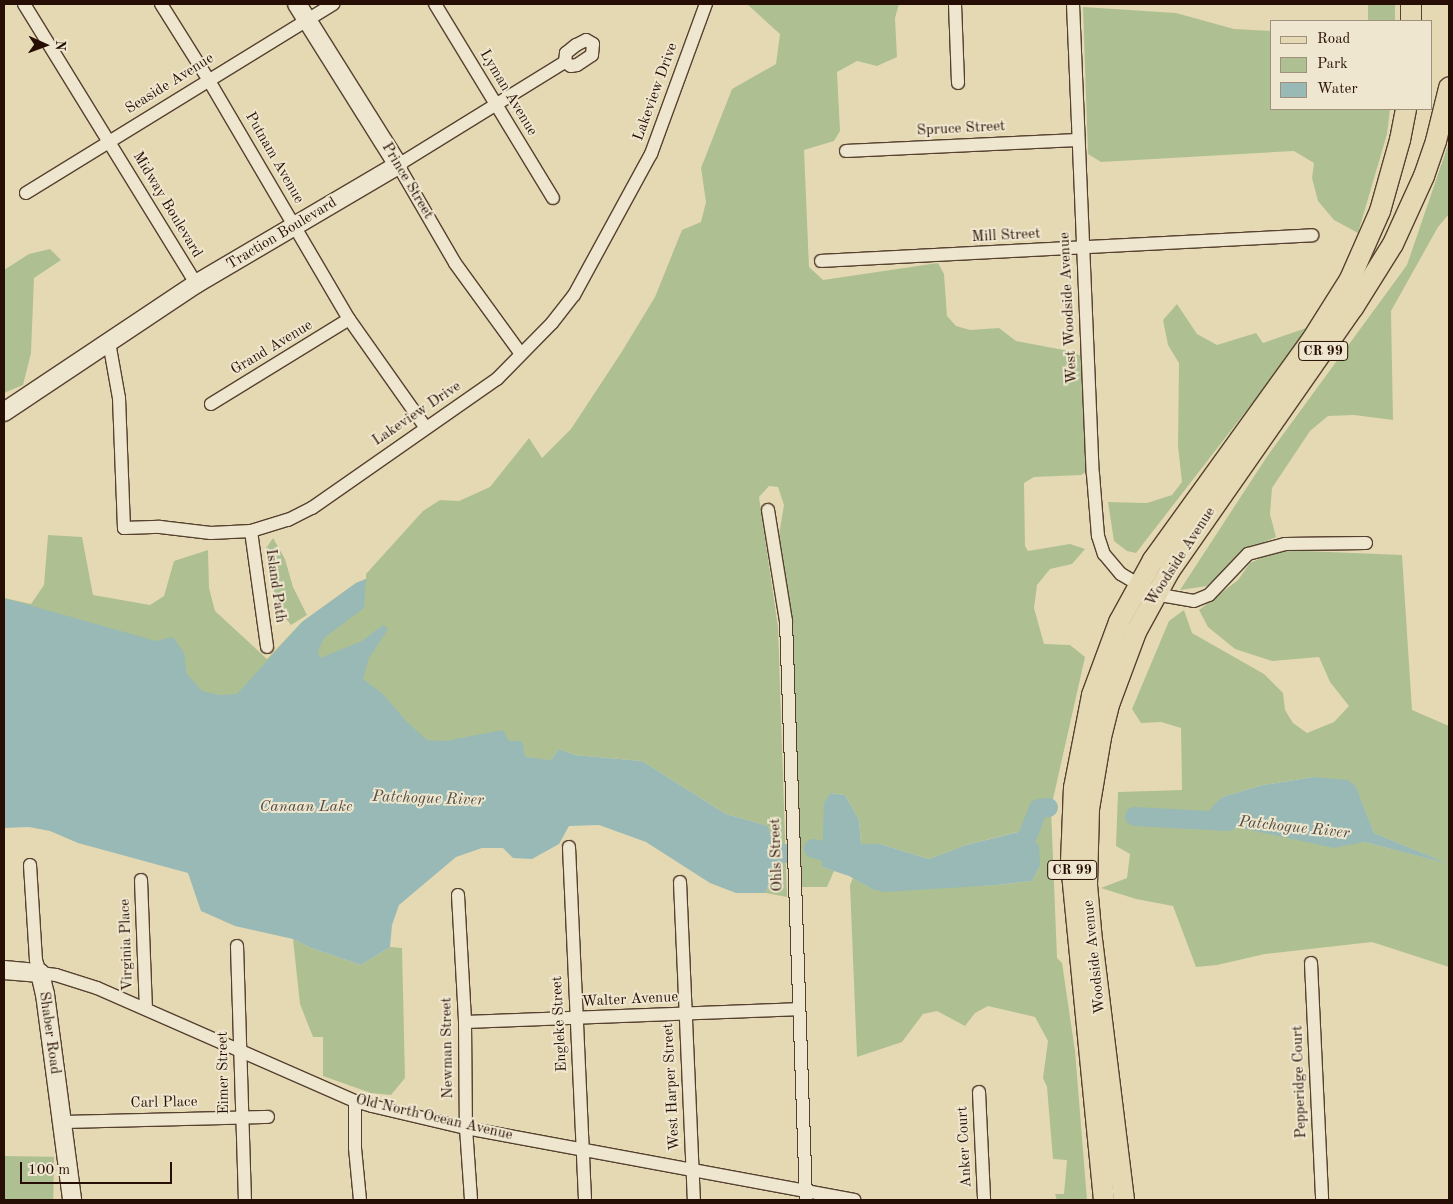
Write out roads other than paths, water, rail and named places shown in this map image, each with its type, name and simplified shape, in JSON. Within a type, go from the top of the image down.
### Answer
[{"type":"main road","points":[[1411,4],[1411,20]]},
{"type":"main road","name":"Woodside Avenue","points":[[1104,1200],[1074,901],[1071,824],[1076,769],[1092,695],[1116,629],[1147,589],[1181,554],[1358,300],[1388,252],[1424,176],[1449,88]]},
{"type":"main road","name":"Woodside Avenue","points":[[1124,1200],[1090,922],[1088,829],[1096,766],[1110,702],[1129,649],[1147,589],[1187,511],[1312,341],[1350,279],[1380,210],[1400,140],[1406,110]]},
{"type":"street","name":"Midway Boulevard","points":[[25,4],[196,284]]},
{"type":"street","name":"Putnam Avenue","points":[[161,4],[208,79],[349,319],[426,428]]},
{"type":"street","name":"Prince Street","points":[[297,4],[398,165],[455,263],[522,354]]},
{"type":"street","name":"Seaside Avenue","points":[[26,193],[208,79],[333,4]]},
{"type":"street","name":"Lyman Avenue","points":[[435,4],[553,198]]},
{"type":"street","name":"Lakeview Drive","points":[[109,342],[119,398],[124,528],[160,527],[211,532],[251,531],[288,520],[312,508],[497,378],[552,323],[574,295],[651,154],[706,4]]},
{"type":"street","points":[[955,4],[958,83]]},
{"type":"street","name":"West Woodside Avenue","points":[[1072,4],[1093,474],[1098,536],[1109,562],[1121,574],[1147,589]]},
{"type":"street","name":"Traction Boulevard","points":[[4,412],[196,284],[295,228],[565,62]]},
{"type":"street","name":"Spruce Street","points":[[846,151],[1077,140]]},
{"type":"street","name":"Mill Street","points":[[821,261],[1312,235]]},
{"type":"street","name":"Grand Avenue","points":[[211,404],[349,319]]},
{"type":"street","name":"Ohls Street","points":[[768,510],[786,621],[805,1196]]},
{"type":"street","name":"Island Path","points":[[251,531],[267,647]]},
{"type":"street","points":[[1147,589],[1188,601],[1202,599],[1216,588],[1248,554],[1286,544],[1366,543]]},
{"type":"street","name":"Engleke Street","points":[[569,847],[575,1019],[585,1200]]},
{"type":"street","name":"Shaber Road","points":[[30,865],[36,960],[45,994],[60,1122],[72,1200]]},
{"type":"street","name":"Virginia Place","points":[[141,880],[146,1008]]},
{"type":"street","name":"West Harper Street","points":[[680,882],[694,1200]]},
{"type":"street","name":"Newman Street","points":[[458,895],[465,1022],[466,1128],[471,1200]]},
{"type":"street","name":"Eimer Street","points":[[237,946],[245,1200]]},
{"type":"street","name":"Pepperidge Court","points":[[1311,963],[1322,1200]]},
{"type":"street","name":"Old North Ocean Avenue","points":[[4,970],[40,973],[89,985],[146,1008],[355,1101],[466,1128],[692,1169],[805,1196],[854,1200]]},
{"type":"street","name":"Walter Avenue","points":[[465,1022],[798,1009]]},
{"type":"street","name":"Anker Court","points":[[978,1092],[984,1200]]},
{"type":"street","points":[[355,1101],[355,1148],[360,1200]]},
{"type":"street","name":"Carl Place","points":[[60,1122],[268,1117]]},
{"type":"water","name":"Canaan Lake","points":[[366,579],[364,608],[324,638],[318,651],[320,658],[362,641],[383,625],[388,629],[369,658],[363,679],[383,694],[407,722],[427,740],[445,741],[503,730],[509,741],[522,741],[525,757],[551,760],[559,749],[575,755],[642,761],[726,814],[768,826],[776,853],[766,893],[736,893],[710,883],[646,842],[599,825],[569,826],[559,844],[532,859],[513,858],[503,848],[482,848],[456,857],[399,905],[392,925],[390,947],[361,965],[311,948],[293,939],[235,926],[201,911],[188,873],[78,843],[50,831],[29,827],[4,828],[4,598],[156,641],[173,637],[184,653],[187,674],[202,691],[219,695],[237,694],[302,622],[356,583]]},
{"type":"water","points":[[1313,777],[1348,780],[1356,787],[1374,833],[1449,864],[1364,842],[1334,848],[1204,820],[1212,807],[1222,797],[1263,785]]},
{"type":"water","points":[[830,793],[845,795],[859,820],[861,844],[880,844],[929,859],[966,845],[1018,832],[1039,845],[1040,866],[1032,881],[884,892],[872,889],[849,876],[822,867],[824,803]]},
{"type":"waterway","name":"Patchogue River","points":[[1011,853],[1021,851],[1038,808],[1048,807]]},
{"type":"waterway","name":"Patchogue River","points":[[1134,816],[1228,821]]},
{"type":"waterway","name":"Patchogue River","points":[[813,848],[847,857]]},
{"type":"waterway","name":"Patchogue River","points":[[751,853],[785,853]]}]
